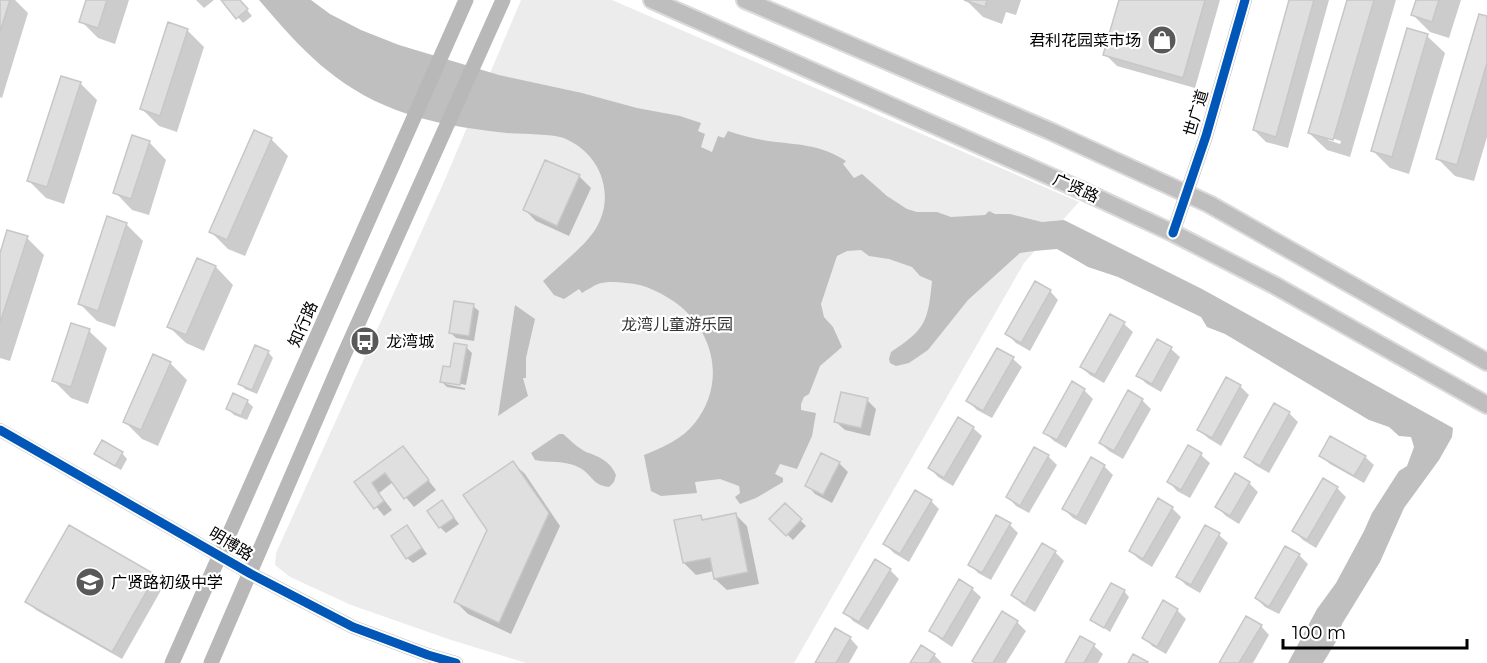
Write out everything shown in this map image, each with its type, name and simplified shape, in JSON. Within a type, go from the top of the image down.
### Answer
[{"type":"main road","name":"知行路","points":[[172,663],[466,0]]},
{"type":"main road","points":[[211,663],[343,357],[503,0]]},
{"type":"main road","name":"广贤路","points":[[652,0],[1173,233],[1274,285],[1487,405]]},
{"type":"main road","points":[[746,0],[1050,131],[1209,204],[1487,362]]},
{"type":"street","name":"世广道","points":[[1173,233],[1206,136],[1245,0]]},
{"type":"street","name":"明博路","points":[[0,430],[251,574],[353,627],[456,663]]},
{"type":"green space","name":"龙湾儿童游乐园","points":[[521,0],[612,0],[1079,202],[1024,263],[794,663],[526,663],[351,605],[290,577],[275,565],[276,553],[443,184]]},
{"type":"shaded area","points":[[259,0],[311,0],[330,14],[361,30],[399,45],[499,75],[680,116],[701,123],[698,131],[705,134],[701,147],[712,152],[718,136],[724,138],[728,131],[763,140],[818,148],[846,161],[843,164],[854,178],[862,174],[887,196],[907,209],[917,212],[937,212],[951,217],[985,215],[989,211],[1042,222],[1064,220],[1202,289],[1453,428],[1452,437],[1439,460],[1404,508],[1380,562],[1342,624],[1337,640],[1323,663],[1288,663],[1317,609],[1336,583],[1372,513],[1399,471],[1407,466],[1414,447],[1411,437],[1399,436],[1389,427],[1369,420],[1225,334],[1207,327],[1201,317],[1118,277],[1088,267],[1057,249],[1020,253],[968,300],[928,350],[909,363],[896,366],[890,363],[891,352],[912,337],[923,323],[929,306],[932,281],[920,276],[912,267],[889,259],[869,256],[861,250],[847,251],[837,256],[821,304],[824,317],[833,327],[842,347],[820,366],[809,394],[804,397],[801,404],[801,410],[816,413],[812,436],[797,469],[780,464],[775,474],[783,478],[783,482],[756,498],[740,504],[735,497],[740,493],[739,486],[720,479],[695,482],[697,493],[661,496],[651,491],[644,455],[678,439],[694,424],[710,394],[713,378],[712,362],[702,332],[692,318],[668,297],[654,290],[641,285],[605,282],[582,293],[579,289],[564,299],[554,295],[543,281],[584,243],[595,230],[601,217],[605,191],[597,166],[589,155],[578,146],[560,137],[479,130],[450,125],[409,115],[374,100],[336,78],[304,50]]},
{"type":"shaded area","points":[[515,305],[535,319],[526,358],[526,378],[523,378],[528,396],[498,416]]},
{"type":"shaded area","points":[[559,434],[563,434],[583,450],[608,463],[616,475],[614,482],[609,487],[603,486],[573,465],[535,460],[531,453]]},
{"type":"building","points":[[0,0],[10,0],[0,32]]},
{"type":"building","points":[[86,0],[107,0],[98,28],[79,22]]},
{"type":"building","points":[[221,0],[240,0],[248,9],[236,19]]},
{"type":"building","points":[[964,0],[987,0],[985,7]]},
{"type":"building","points":[[1119,0],[1205,0],[1183,78],[1103,55]]},
{"type":"building","points":[[1289,0],[1314,0],[1276,137],[1253,130]]},
{"type":"building","points":[[1347,0],[1374,0],[1333,140],[1308,133]]},
{"type":"building","points":[[1416,0],[1439,0],[1432,22],[1411,15]]},
{"type":"building","points":[[1479,14],[1487,16],[1487,63],[1457,165],[1436,159]]},
{"type":"building","points":[[168,22],[188,29],[160,116],[140,109]]},
{"type":"building","points":[[1407,28],[1428,34],[1392,157],[1371,151]]},
{"type":"building","points":[[61,76],[81,82],[47,187],[27,181]]},
{"type":"building","points":[[254,130],[272,138],[227,240],[209,232]]},
{"type":"building","points":[[132,135],[150,141],[131,199],[113,193]]},
{"type":"building","points":[[545,160],[580,175],[557,226],[523,210]]},
{"type":"building","points":[[107,216],[127,223],[98,311],[78,304]]},
{"type":"building","points":[[7,230],[28,236],[0,323],[0,253]]},
{"type":"building","points":[[197,258],[216,266],[186,335],[167,327]]},
{"type":"building","points":[[1035,281],[1051,290],[1021,343],[1005,334]]},
{"type":"building","points":[[454,301],[474,304],[469,336],[449,333]]},
{"type":"building","points":[[1110,314],[1125,322],[1095,375],[1080,367]]},
{"type":"building","points":[[71,323],[90,329],[71,387],[52,381]]},
{"type":"building","points":[[1157,339],[1172,347],[1152,384],[1136,376]]},
{"type":"building","points":[[454,343],[467,345],[460,385],[440,382],[443,366],[450,367]]},
{"type":"building","points":[[255,345],[269,351],[252,390],[238,384]]},
{"type":"building","points":[[997,348],[1014,357],[983,411],[966,401]]},
{"type":"building","points":[[153,354],[171,362],[141,430],[123,422]]},
{"type":"building","points":[[1226,377],[1241,385],[1212,438],[1197,430]]},
{"type":"building","points":[[1072,381],[1085,389],[1057,440],[1043,433]]},
{"type":"building","points":[[1128,390],[1143,399],[1114,451],[1099,443]]},
{"type":"building","points":[[841,392],[868,398],[861,428],[834,422]]},
{"type":"building","points":[[233,393],[248,400],[241,416],[226,409]]},
{"type":"building","points":[[1274,403],[1290,412],[1260,466],[1244,457]]},
{"type":"building","points":[[958,417],[974,427],[944,478],[928,468]]},
{"type":"building","points":[[1330,436],[1366,456],[1354,476],[1319,456]]},
{"type":"building","points":[[102,440],[123,452],[115,466],[94,454]]},
{"type":"building","points":[[1188,445],[1202,453],[1181,490],[1167,482]]},
{"type":"building","points":[[403,446],[429,480],[404,499],[385,473],[372,483],[384,501],[374,509],[354,482]]},
{"type":"building","points":[[1034,447],[1049,455],[1020,506],[1006,497]]},
{"type":"building","points":[[821,453],[840,462],[823,495],[805,486]]},
{"type":"building","points":[[1091,457],[1105,465],[1077,517],[1062,509]]},
{"type":"building","points":[[513,461],[549,513],[499,623],[454,602],[487,530],[463,495]]},
{"type":"building","points":[[1235,473],[1250,482],[1230,516],[1215,507]]},
{"type":"building","points":[[1323,478],[1338,487],[1307,540],[1292,531]]},
{"type":"building","points":[[915,490],[932,500],[900,554],[883,544]]},
{"type":"building","points":[[1158,498],[1173,507],[1143,559],[1129,551]]},
{"type":"building","points":[[442,500],[454,518],[439,528],[427,511]]},
{"type":"building","points":[[785,503],[802,519],[786,536],[769,519]]},
{"type":"building","points":[[736,513],[748,572],[714,579],[710,558],[683,563],[674,520],[701,515],[702,520]]},
{"type":"building","points":[[996,515],[1011,523],[982,573],[968,565]]},
{"type":"building","points":[[69,525],[156,575],[112,652],[25,602]]},
{"type":"building","points":[[407,525],[422,548],[406,559],[391,536]]},
{"type":"building","points":[[1205,525],[1220,533],[1191,585],[1176,577]]},
{"type":"building","points":[[1042,543],[1056,551],[1025,604],[1011,595]]},
{"type":"building","points":[[1285,546],[1300,554],[1269,607],[1255,598]]},
{"type":"building","points":[[875,559],[891,569],[859,622],[843,613]]},
{"type":"building","points":[[959,579],[973,588],[943,639],[929,631]]},
{"type":"building","points":[[1111,583],[1125,590],[1104,628],[1090,620]]},
{"type":"building","points":[[1163,600],[1178,609],[1157,647],[1142,638]]},
{"type":"building","points":[[1002,611],[1018,621],[993,663],[975,663],[972,661]]},
{"type":"building","points":[[1246,616],[1262,625],[1239,663],[1219,663]]},
{"type":"building","points":[[835,628],[851,637],[836,663],[815,663]]},
{"type":"building","points":[[1080,636],[1095,644],[1084,663],[1065,663]]},
{"type":"building","points":[[921,645],[935,654],[929,663],[910,663]]},
{"type":"building","points":[[1133,654],[1148,662],[1128,663]]},
{"type":"cycle path","points":[[1173,233],[1206,136],[1245,0]]},
{"type":"cycle path","points":[[0,430],[251,574],[353,627],[456,663]]},
{"type":"place","name":"君利花园菜市场","points":[[1162,40]]},
{"type":"place","name":"龙湾城","points":[[365,341]]},
{"type":"place","name":"广贤路初级中学","points":[[90,582]]}]
